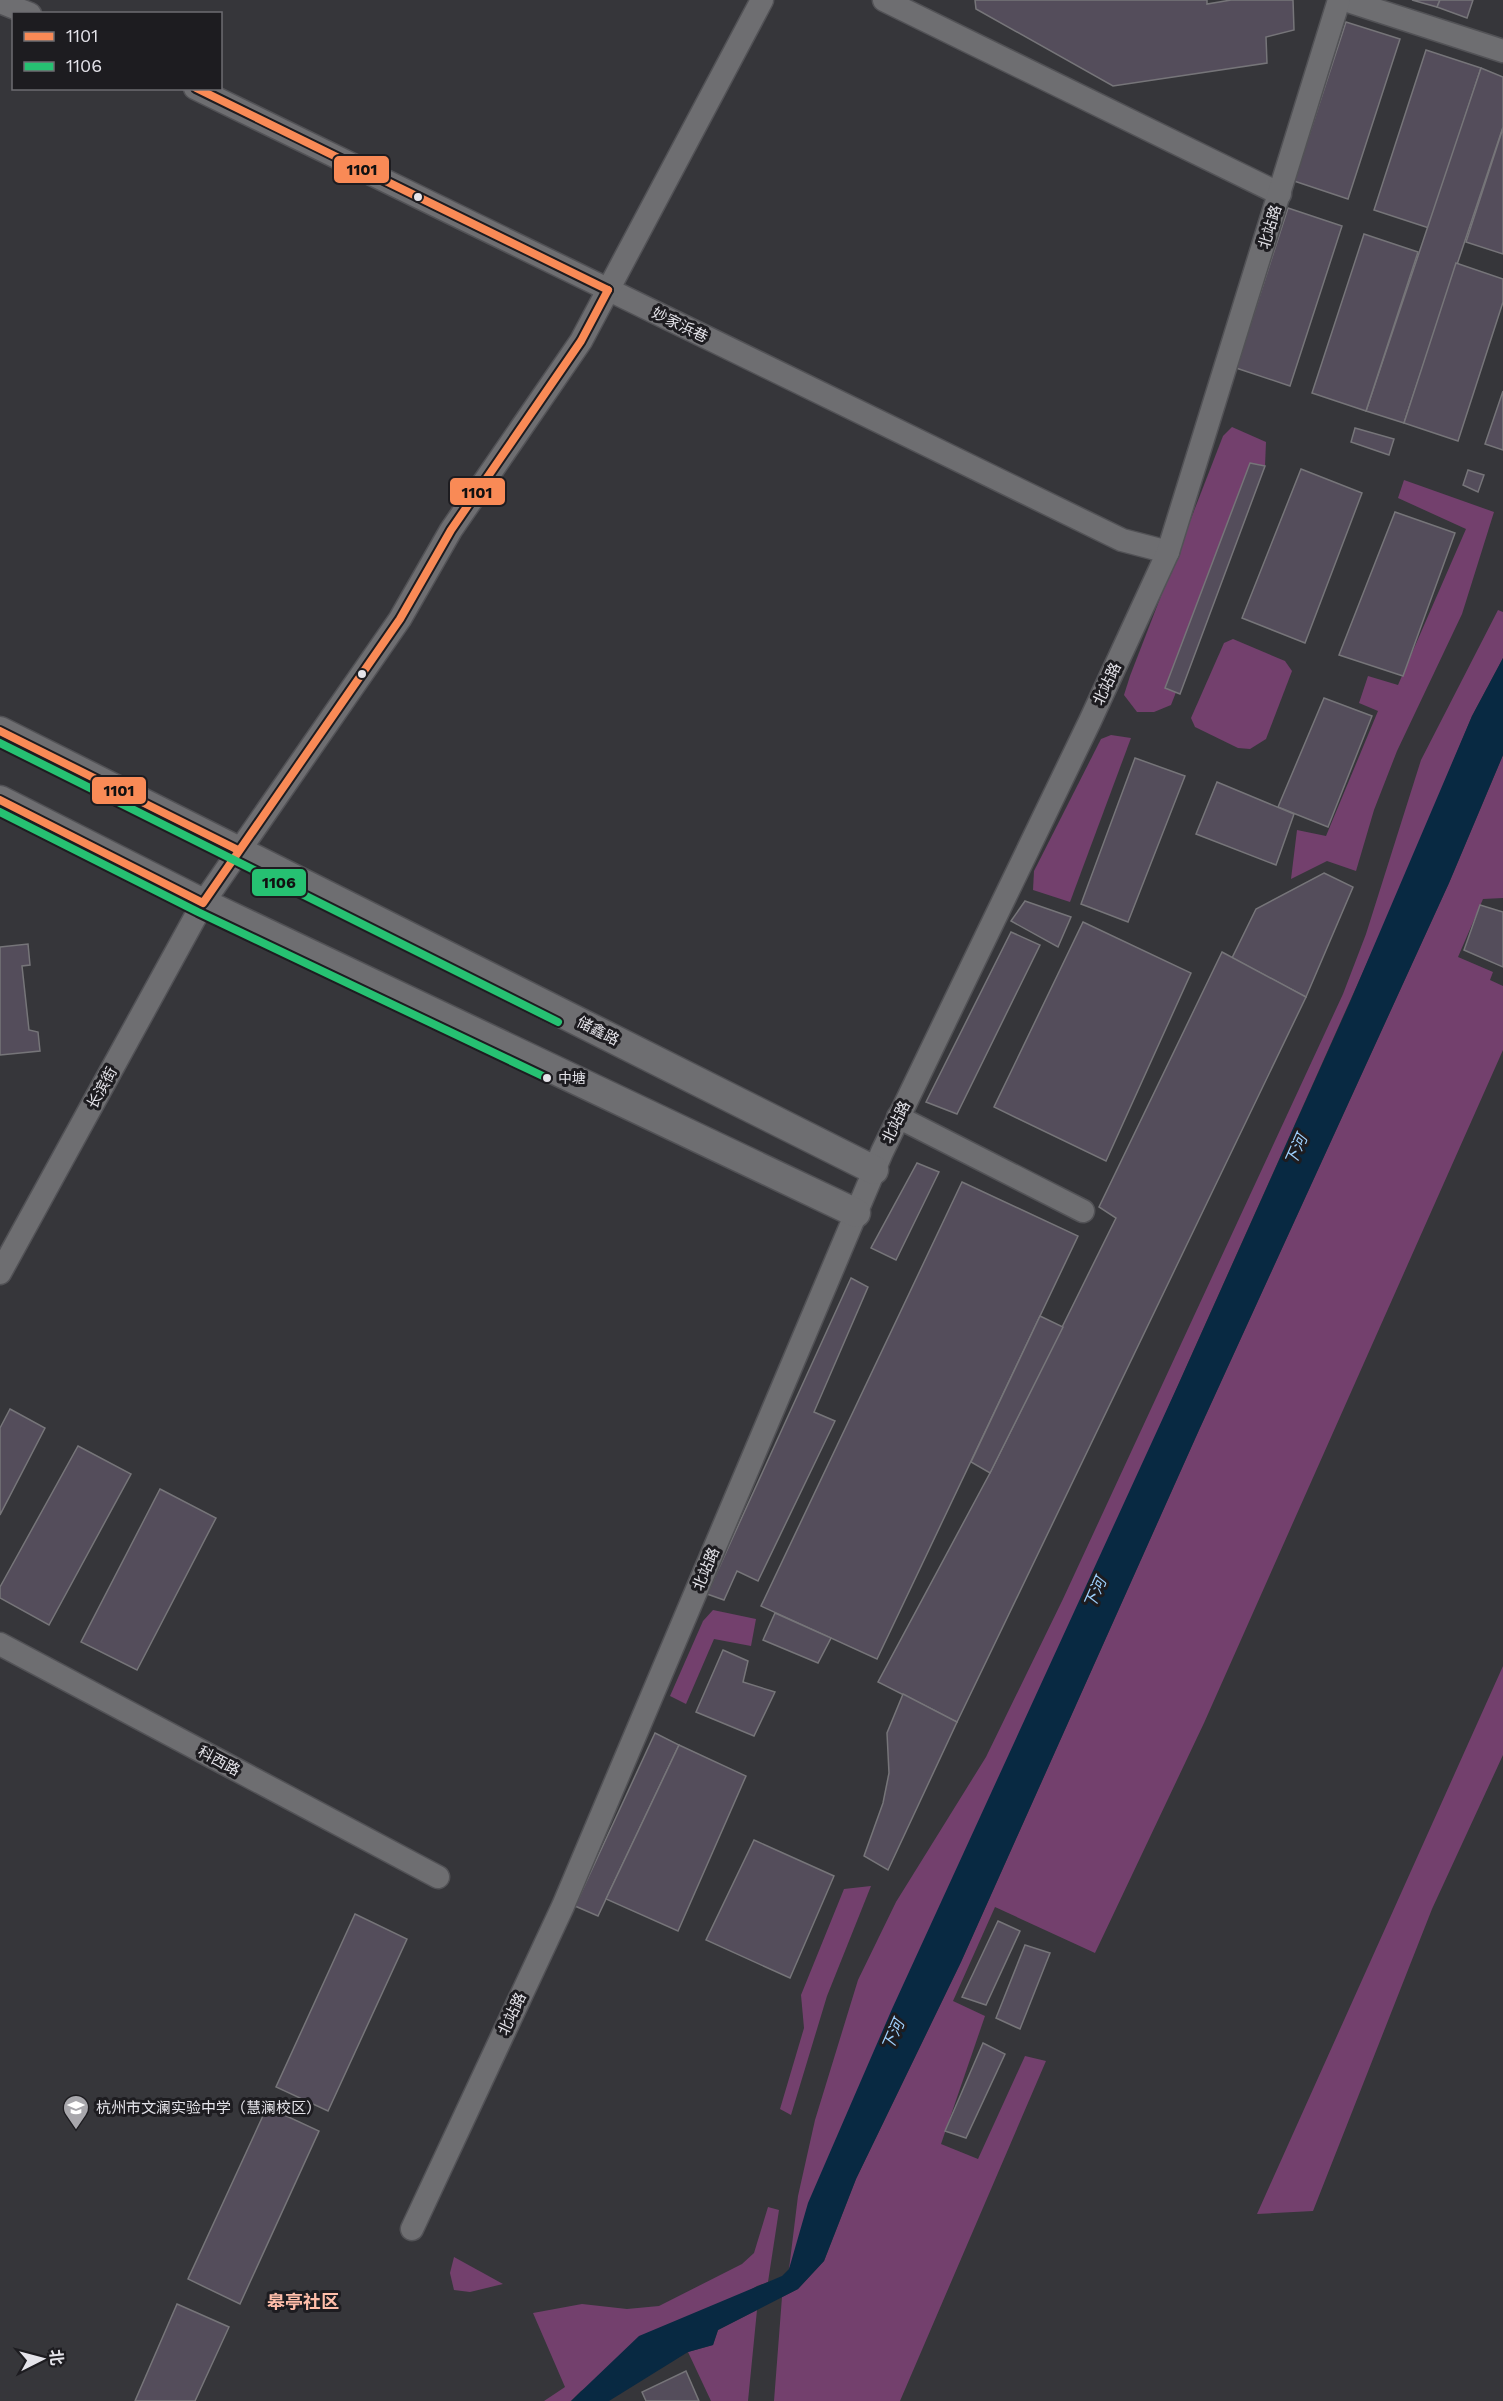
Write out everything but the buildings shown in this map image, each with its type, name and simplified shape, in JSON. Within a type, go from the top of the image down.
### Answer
[{"type":"street","name":"长滨街","points":[[0,1273],[203,903],[400,619],[451,530],[581,341],[762,0]]},
{"type":"street","points":[[884,0],[1280,194]]},
{"type":"street","name":"北站路","points":[[412,2229],[563,1906],[874,1170],[1090,721],[1168,552],[1339,0]]},
{"type":"street","points":[[1345,0],[1502,49]]},
{"type":"street","points":[[0,2],[25,12]]},
{"type":"street","name":"妙家浜巷","points":[[199,90],[1122,540],[1168,552]]},
{"type":"street","name":"储鑫路","points":[[0,731],[874,1170]]},
{"type":"street","points":[[0,800],[203,903],[856,1213]]},
{"type":"street","points":[[898,1117],[1083,1211]]},
{"type":"street","name":"科西路","points":[[0,1644],[438,1877]]},
{"type":"shaded area","points":[[1232,427],[1266,442],[1265,466],[1171,705],[1154,712],[1137,712],[1124,695],[1130,676],[1223,436]]},
{"type":"shaded area","points":[[1404,480],[1494,512],[1462,614],[1397,751],[1374,810],[1356,871],[1327,861],[1291,879],[1297,830],[1326,836],[1378,711],[1359,703],[1368,676],[1398,685],[1466,529],[1398,498]]},
{"type":"shaded area","points":[[1498,610],[1503,612],[1503,658],[1472,716],[1401,887],[1179,1383],[789,2269],[798,2196],[815,2120],[858,1980],[896,1902],[986,1757],[1063,1599],[1343,994],[1366,934],[1421,760]]},
{"type":"shaded area","points":[[1233,639],[1285,661],[1292,671],[1266,739],[1250,749],[1238,748],[1195,727],[1191,718],[1224,643]]},
{"type":"shaded area","points":[[1111,735],[1131,738],[1070,902],[1033,890],[1034,871],[1101,739]]},
{"type":"shaded area","points":[[1503,755],[1503,898],[1483,899],[1458,957],[1493,972],[1490,980],[1503,986],[1503,1050],[1204,1723],[1095,1953],[995,1907],[953,2001],[985,2016],[941,2144],[978,2159],[1025,2056],[1046,2061],[900,2401],[774,2401],[782,2297],[798,2289],[824,2261],[856,2179],[961,1962],[1199,1430],[1449,883]]},
{"type":"shaded area","points":[[713,1610],[756,1619],[751,1646],[714,1639],[686,1704],[670,1696],[703,1621]]},
{"type":"shaded area","points":[[1503,1666],[1503,1755],[1432,1909],[1313,2211],[1257,2214]]},
{"type":"shaded area","points":[[871,1886],[827,1996],[791,2115],[780,2109],[804,2028],[801,1995],[844,1889]]},
{"type":"shaded area","points":[[768,2207],[779,2210],[768,2282],[757,2286],[581,2391],[571,2401],[544,2401],[565,2387],[533,2313],[582,2304],[627,2309],[659,2306],[742,2264],[754,2253]]},
{"type":"shaded area","points":[[454,2257],[503,2284],[470,2292],[454,2290],[450,2273]]},
{"type":"shaded area","points":[[757,2310],[748,2401],[711,2401],[688,2352],[713,2345],[718,2330]]},
{"type":"water","name":"下河","points":[[1503,658],[1503,755],[1449,883],[1199,1430],[961,1962],[856,2179],[824,2261],[798,2289],[718,2330],[713,2345],[688,2352],[609,2401],[571,2401],[639,2336],[782,2276],[789,2269],[808,2203],[892,2009],[1179,1383],[1350,1002],[1472,716]]},
{"type":"transit line","name":"1101","points":[[200,90],[608,290]]},
{"type":"transit line","name":"1101","points":[[0,800],[203,903],[400,619],[451,530],[581,341],[608,290]]},
{"type":"transit line","name":"1101","points":[[0,731],[238,850]]},
{"type":"transit line","name":"1106","points":[[0,743],[558,1022]]},
{"type":"transit line","name":"1106","points":[[0,812],[198,912],[547,1078]]},
{"type":"place","name":"中塘","points":[[547,1078]]},
{"type":"place","name":"杭州市文澜实验中学（慧澜校区）","points":[[76,2131]]},
{"type":"district","name":"皋亭社区","points":[[303,2301]]}]
